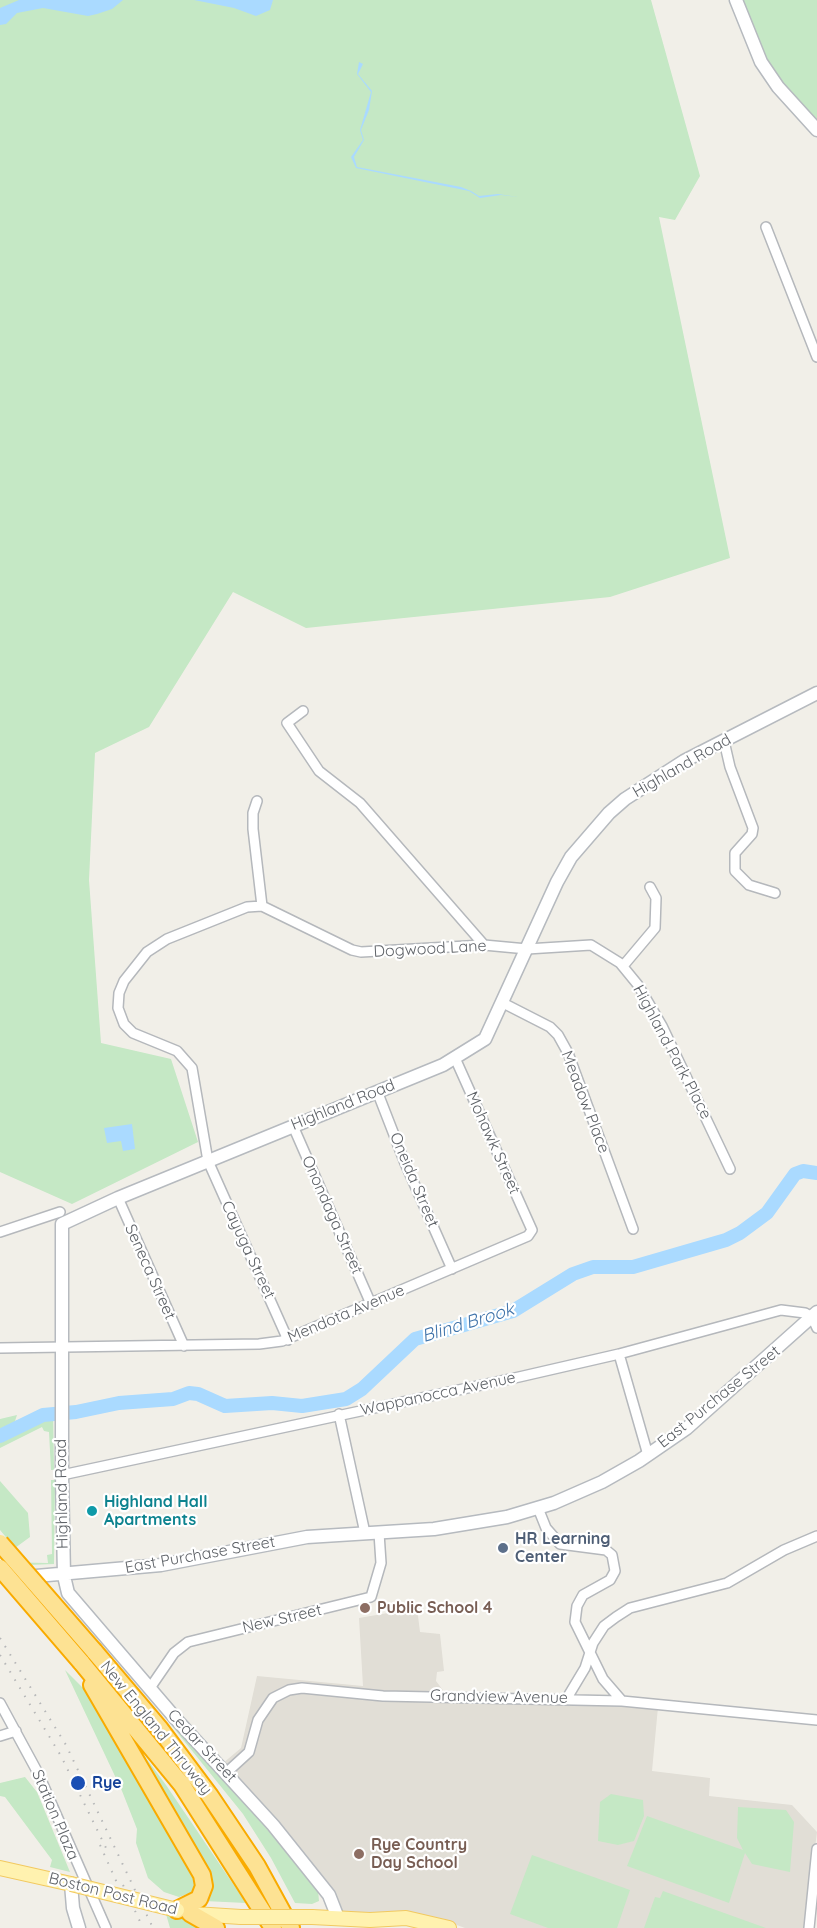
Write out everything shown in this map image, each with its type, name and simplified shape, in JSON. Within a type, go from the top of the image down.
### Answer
[{"type":"highway","name":"New England Thruway","points":[[0,1543],[183,1785],[273,1928]]},
{"type":"highway","name":"New England Thruway","points":[[0,1568],[160,1729],[210,1796],[257,1866],[291,1928]]},
{"type":"highway","points":[[88,1657],[104,1706],[202,1875],[204,1886],[199,1899],[183,1912],[216,1928]]},
{"type":"highway","points":[[255,1897],[266,1928]]},
{"type":"main road","name":"Boston Post Road","points":[[0,1868],[183,1912],[241,1917],[370,1920],[406,1918],[449,1928]]},
{"type":"main road","name":"Boston Post Road","points":[[370,1920],[401,1928]]},
{"type":"street","points":[[736,0],[761,62],[777,87],[817,130]]},
{"type":"street","points":[[766,227],[817,357]]},
{"type":"street","name":"Highland Road","points":[[64,1576],[60,1347],[62,1224],[118,1198],[455,1058],[485,1039],[557,882],[571,857],[609,813],[625,799],[684,761],[817,693]]},
{"type":"street","points":[[303,711],[287,723],[319,771],[360,803],[484,945]]},
{"type":"street","points":[[724,741],[730,767],[753,828],[752,834],[735,853],[735,871],[749,885],[775,893]]},
{"type":"street","points":[[208,1161],[192,1068],[177,1051],[133,1033],[120,1016],[119,993],[136,964],[147,952],[167,939],[247,907],[262,906],[253,829],[253,813],[257,801]]},
{"type":"street","points":[[622,966],[655,928],[656,898],[650,887]]},
{"type":"street","name":"Dogwood Lane","points":[[262,906],[340,945],[361,952],[484,945],[527,949]]},
{"type":"street","name":"Highland Park Place","points":[[527,949],[591,945],[622,966],[638,985],[662,1026],[730,1169]]},
{"type":"street","name":"Meadow Place","points":[[503,1004],[550,1027],[558,1035],[568,1053],[633,1229]]},
{"type":"street","name":"Mohawk Street","points":[[455,1058],[531,1228]]},
{"type":"street","name":"Oneida Street","points":[[377,1091],[452,1269]]},
{"type":"street","name":"Onondaga Street","points":[[292,1126],[371,1304]]},
{"type":"street","name":"Cayuga Street","points":[[208,1161],[288,1340]]},
{"type":"street","name":"Seneca Street","points":[[118,1198],[184,1346]]},
{"type":"street","points":[[0,1232],[60,1212]]},
{"type":"street","name":"Mendota Avenue","points":[[0,1348],[260,1344],[288,1340],[528,1236],[531,1228]]},
{"type":"street","name":"Wappanocca Avenue","points":[[62,1475],[619,1354],[781,1310],[816,1319]]},
{"type":"street","name":"East Purchase Street","points":[[0,1577],[64,1576],[161,1566],[290,1539],[434,1529],[538,1508],[602,1482],[648,1455],[723,1398],[816,1319]]},
{"type":"street","points":[[619,1354],[648,1455]]},
{"type":"street","points":[[339,1414],[365,1533]]},
{"type":"street","points":[[538,1508],[546,1528],[560,1544],[606,1550],[612,1555],[615,1571],[610,1580],[583,1595],[576,1606],[575,1622],[603,1678],[622,1701]]},
{"type":"street","name":"New Street","points":[[150,1688],[174,1653],[188,1642],[371,1597],[381,1563],[380,1533]]},
{"type":"street","points":[[567,1698],[585,1668],[589,1653],[604,1626],[630,1608],[727,1583],[784,1550],[817,1536]]},
{"type":"street","name":"Cedar Street","points":[[64,1576],[65,1586],[73,1600],[308,1867],[328,1895],[338,1918]]},
{"type":"street","name":"Grandview Avenue","points":[[226,1773],[249,1752],[258,1720],[265,1708],[273,1698],[290,1690],[314,1689],[385,1696],[567,1698],[622,1701],[817,1720]]},
{"type":"street","name":"Station Plaza","points":[[0,1703],[38,1773],[105,1928]]},
{"type":"street","points":[[0,1736],[16,1731]]},
{"type":"street","points":[[809,1928],[814,1915],[817,1849]]},
{"type":"street","points":[[71,1884],[73,1908],[79,1928]]},
{"type":"shaded area","points":[[417,1608],[420,1632],[440,1634],[444,1671],[437,1672],[436,1681],[452,1702],[605,1702],[658,1707],[652,1771],[710,1778],[709,1796],[792,1805],[817,1832],[805,1928],[465,1928],[443,1920],[405,1913],[342,1912],[222,1764],[241,1748],[257,1676],[363,1686],[359,1618]]},
{"type":"green space","points":[[0,0],[651,0],[700,176],[675,220],[659,217],[730,558],[610,597],[306,628],[233,592],[149,727],[95,753],[89,880],[101,1043],[171,1059],[198,1142],[72,1204],[0,1172]]},
{"type":"green space","points":[[741,0],[817,0],[817,124],[803,113],[765,61]]},
{"type":"green space","points":[[53,1408],[54,1470],[51,1470],[49,1432],[44,1431],[42,1427],[0,1448],[0,1419],[17,1415],[15,1421]]},
{"type":"green space","points":[[51,1480],[55,1480],[54,1564],[1,1566],[0,1562],[48,1563],[47,1555],[52,1554]]},
{"type":"green space","points":[[0,1481],[28,1513],[30,1537],[15,1548],[0,1530]]},
{"type":"green space","points":[[65,1670],[85,1690],[104,1718],[193,1865],[196,1886],[190,1893],[179,1897],[164,1892],[148,1878],[136,1843],[137,1829],[122,1791]]},
{"type":"green space","points":[[168,1721],[245,1802],[318,1890],[319,1901],[312,1904],[295,1903],[271,1858],[243,1814]]},
{"type":"green space","points":[[129,1735],[246,1903],[204,1901],[206,1893]]},
{"type":"green space","points":[[25,1777],[37,1792],[70,1872],[50,1867],[52,1860],[5,1797],[0,1796],[0,1783]]},
{"type":"green space","points":[[611,1794],[643,1800],[644,1816],[634,1841],[618,1845],[598,1841],[600,1802]]},
{"type":"green space","points":[[738,1807],[786,1810],[794,1822],[790,1872],[752,1864],[745,1853],[729,1903],[627,1866],[647,1816],[743,1850],[737,1838]]},
{"type":"green space","points":[[532,1855],[630,1890],[617,1928],[548,1928],[510,1914]]},
{"type":"green space","points":[[663,1891],[766,1928],[644,1928],[655,1897],[660,1898]]},
{"type":"green space","points":[[166,1914],[208,1925],[212,1928],[170,1928]]},
{"type":"water","points":[[19,0],[123,0],[112,9],[88,16],[43,8],[17,13],[6,24],[0,25],[0,8]]},
{"type":"water","points":[[194,0],[273,0],[270,10],[256,16],[234,8]]},
{"type":"water","points":[[359,62],[363,64],[358,74],[372,91],[369,110],[361,130],[364,140],[354,157],[357,167],[461,187],[471,191],[479,196],[498,194],[518,197],[501,195],[480,198],[469,191],[356,168],[351,157],[363,140],[360,130],[371,92],[357,74]]},
{"type":"water","points":[[132,1124],[135,1149],[123,1151],[121,1141],[107,1143],[104,1128]]},
{"type":"waterway","name":"Blind Brook","points":[[0,1436],[43,1415],[76,1412],[119,1403],[173,1399],[189,1393],[198,1394],[225,1406],[272,1403],[302,1406],[346,1399],[362,1389],[415,1339],[513,1311],[573,1274],[593,1267],[633,1267],[726,1240],[740,1233],[767,1213],[795,1174],[803,1171],[817,1173]]},
{"type":"railway","points":[[0,1638],[66,1745],[153,1928]]},
{"type":"railway","points":[[0,1655],[61,1756],[108,1852]]},
{"type":"railway","points":[[100,1845],[122,1894]]},
{"type":"railway","points":[[123,1885],[143,1928]]},
{"type":"place","name":"Highland Hall Apartments","points":[[92,1511]]},
{"type":"place","name":"HR Learning Center","points":[[503,1548]]},
{"type":"place","name":"Public School 4","points":[[365,1608]]},
{"type":"place","name":"Rye","points":[[78,1783]]},
{"type":"place","name":"Rye Country Day School","points":[[359,1854]]}]
